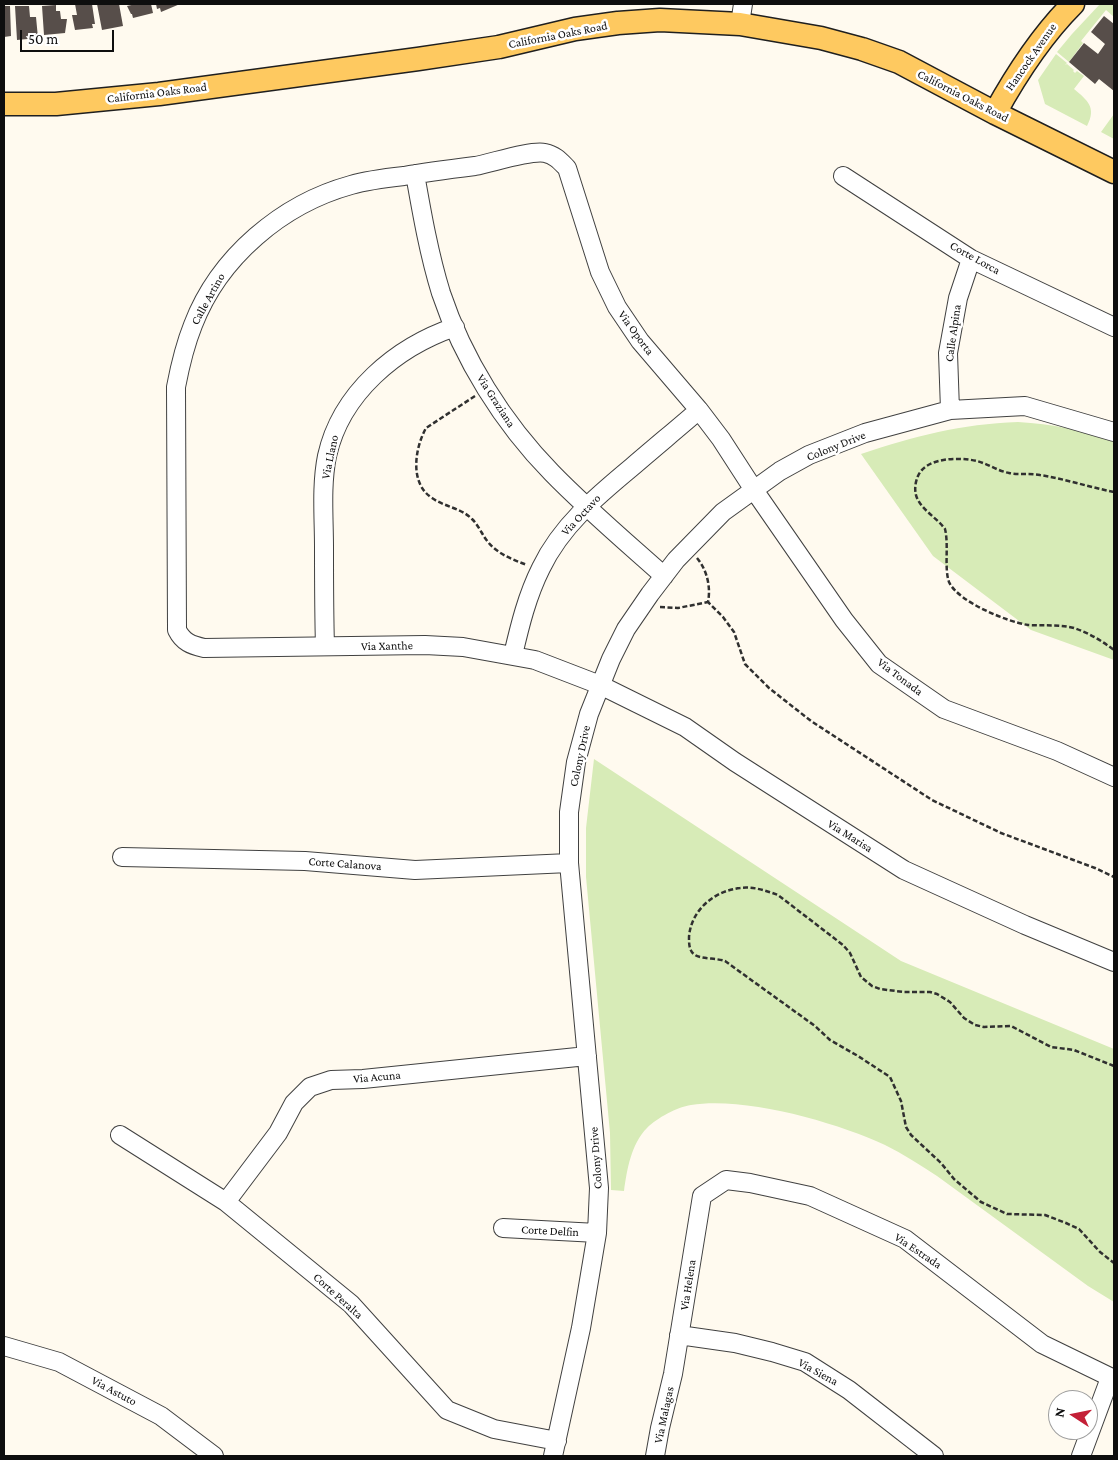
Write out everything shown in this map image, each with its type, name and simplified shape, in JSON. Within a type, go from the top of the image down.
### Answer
[{"type":"main road","name":"Hancock Avenue","points":[[994,113],[1036,46],[1072,4]]},
{"type":"main road","name":"California Oaks Road","points":[[4,104],[56,104],[159,94],[454,54],[575,29],[618,23],[741,14],[862,49],[899,62],[994,113],[1114,172]]},
{"type":"street","name":"Calle Artino","points":[[176,630],[176,387],[182,359],[193,324],[224,270],[246,245],[278,218],[316,197],[352,184],[488,164],[518,156],[544,153],[556,157]]},
{"type":"street","name":"Via Oporta","points":[[556,157],[567,168],[600,272],[617,307],[640,341],[700,410],[754,490]]},
{"type":"street","name":"Via Graziana","points":[[415,174],[441,293],[455,327],[486,389],[516,432],[551,472],[664,576]]},
{"type":"street","name":"Corte Lorca","points":[[843,176],[971,259],[1114,327]]},
{"type":"street","name":"Calle Alpina","points":[[950,410],[948,353],[958,298],[971,259]]},
{"type":"street","name":"Via Llano","points":[[325,646],[323,490],[327,457],[335,429],[348,407],[369,379],[394,357],[441,332],[455,327]]},
{"type":"street","name":"Colony Drive","points":[[555,1449],[581,1328],[597,1233],[598,1188],[569,863],[569,812],[576,762],[589,714],[626,629],[644,602],[688,547],[723,512],[780,471],[832,445],[865,433],[950,410],[1026,406],[1114,432]]},
{"type":"street","name":"Via Octavo","points":[[513,655],[524,611],[540,570],[557,540],[586,506],[700,410]]},
{"type":"street","name":"Via Tonada","points":[[754,490],[844,620],[879,664],[944,709],[1057,751],[1114,777]]},
{"type":"street","name":"Via Xanthe","points":[[176,630],[181,639],[190,645],[204,648],[425,645],[463,647],[534,660],[600,685]]},
{"type":"street","name":"Via Marisa","points":[[600,685],[685,727],[734,762],[904,870],[1025,925],[1114,962]]},
{"type":"street","name":"Corte Calanova","points":[[122,857],[306,861],[414,870],[569,863]]},
{"type":"street","name":"Via Acuna","points":[[226,1202],[278,1133],[294,1103],[310,1086],[331,1080],[363,1079],[587,1056]]},
{"type":"street","name":"Corte Peralta","points":[[120,1135],[226,1202],[350,1304],[447,1410],[494,1429],[555,1449]]},
{"type":"street","name":"Via Estrada","points":[[702,1196],[726,1180],[750,1183],[810,1196],[905,1239],[1042,1344],[1112,1378]]},
{"type":"street","name":"Via Helena","points":[[673,1374],[702,1196]]},
{"type":"street","name":"Corte Delfin","points":[[503,1228],[597,1233]]},
{"type":"street","name":"Via Siena","points":[[679,1335],[735,1343],[805,1362],[849,1390],[934,1456]]},
{"type":"street","name":"Via Astuto","points":[[4,1346],[59,1362],[162,1416],[214,1456]]},
{"type":"street","name":"Via Malagas","points":[[655,1456],[673,1374]]},
{"type":"street","points":[[1081,1456],[1112,1378]]},
{"type":"path","points":[[486,389],[426,428],[416,459],[416,471],[421,486],[431,498],[462,511],[472,519],[494,549],[540,570]]},
{"type":"path","points":[[1114,492],[1038,474],[1011,473],[977,461],[959,459],[933,463],[924,467],[919,472],[915,490],[921,505],[945,529],[950,583],[961,596],[976,605],[1015,622],[1030,625],[1055,625],[1075,629],[1088,634],[1114,650]]},
{"type":"path","points":[[688,547],[702,564],[710,593],[708,602]]},
{"type":"path","points":[[644,602],[661,607],[678,608],[708,602]]},
{"type":"path","points":[[708,602],[723,617],[734,632],[745,664],[769,688],[810,721],[932,800],[1002,833],[1114,877]]},
{"type":"path","points":[[1114,1066],[1074,1050],[1051,1048],[1010,1026],[984,1027],[975,1025],[964,1018],[950,1002],[938,994],[930,992],[904,992],[872,986],[861,977],[850,953],[843,945],[778,895],[749,888],[740,888],[709,900],[693,918],[689,941],[692,952],[697,956],[725,961],[815,1026],[830,1040],[890,1077],[901,1101],[906,1127],[911,1135],[941,1163],[954,1179],[981,1202],[1007,1214],[1045,1215],[1066,1223],[1079,1229],[1100,1252],[1114,1263]]},
{"type":"green space","points":[[1100,4],[1114,4],[1114,17],[1106,10],[1081,41],[1083,43],[1069,62],[1057,52]]},
{"type":"green space","points":[[1056,54],[1075,73],[1077,71],[1084,76],[1074,89],[1089,104],[1091,109],[1087,126],[1045,104],[1038,80]]},
{"type":"green space","points":[[1114,114],[1114,139],[1101,132]]},
{"type":"green space","points":[[1018,422],[1067,428],[1114,442],[1114,660],[1031,630],[933,556],[861,454],[938,432],[977,425]]},
{"type":"green space","points":[[594,759],[901,961],[1114,1049],[1114,1302],[1088,1286],[937,1176],[905,1156],[865,1136],[790,1113],[737,1104],[713,1103],[685,1106],[662,1117],[647,1128],[633,1149],[624,1191],[611,1190],[610,1133],[586,877],[586,828]]},
{"type":"building","points":[[75,4],[92,4],[95,24],[92,24],[93,28],[75,30],[72,15],[77,15]]},
{"type":"building","points":[[97,4],[119,4],[123,26],[102,30]]},
{"type":"building","points":[[151,4],[153,13],[133,18],[127,6]]},
{"type":"building","points":[[156,4],[180,4],[161,12],[160,8],[157,9]]},
{"type":"building","points":[[56,5],[56,11],[60,11],[61,19],[67,19],[65,33],[44,35],[42,6]]},
{"type":"building","points":[[4,6],[10,6],[11,36],[4,37]]},
{"type":"building","points":[[15,6],[29,6],[30,17],[36,17],[38,38],[17,40]]},
{"type":"building","points":[[1104,16],[1114,24],[1114,91],[1099,79],[1095,84],[1069,62],[1084,43],[1098,54],[1105,44],[1091,32]]}]
